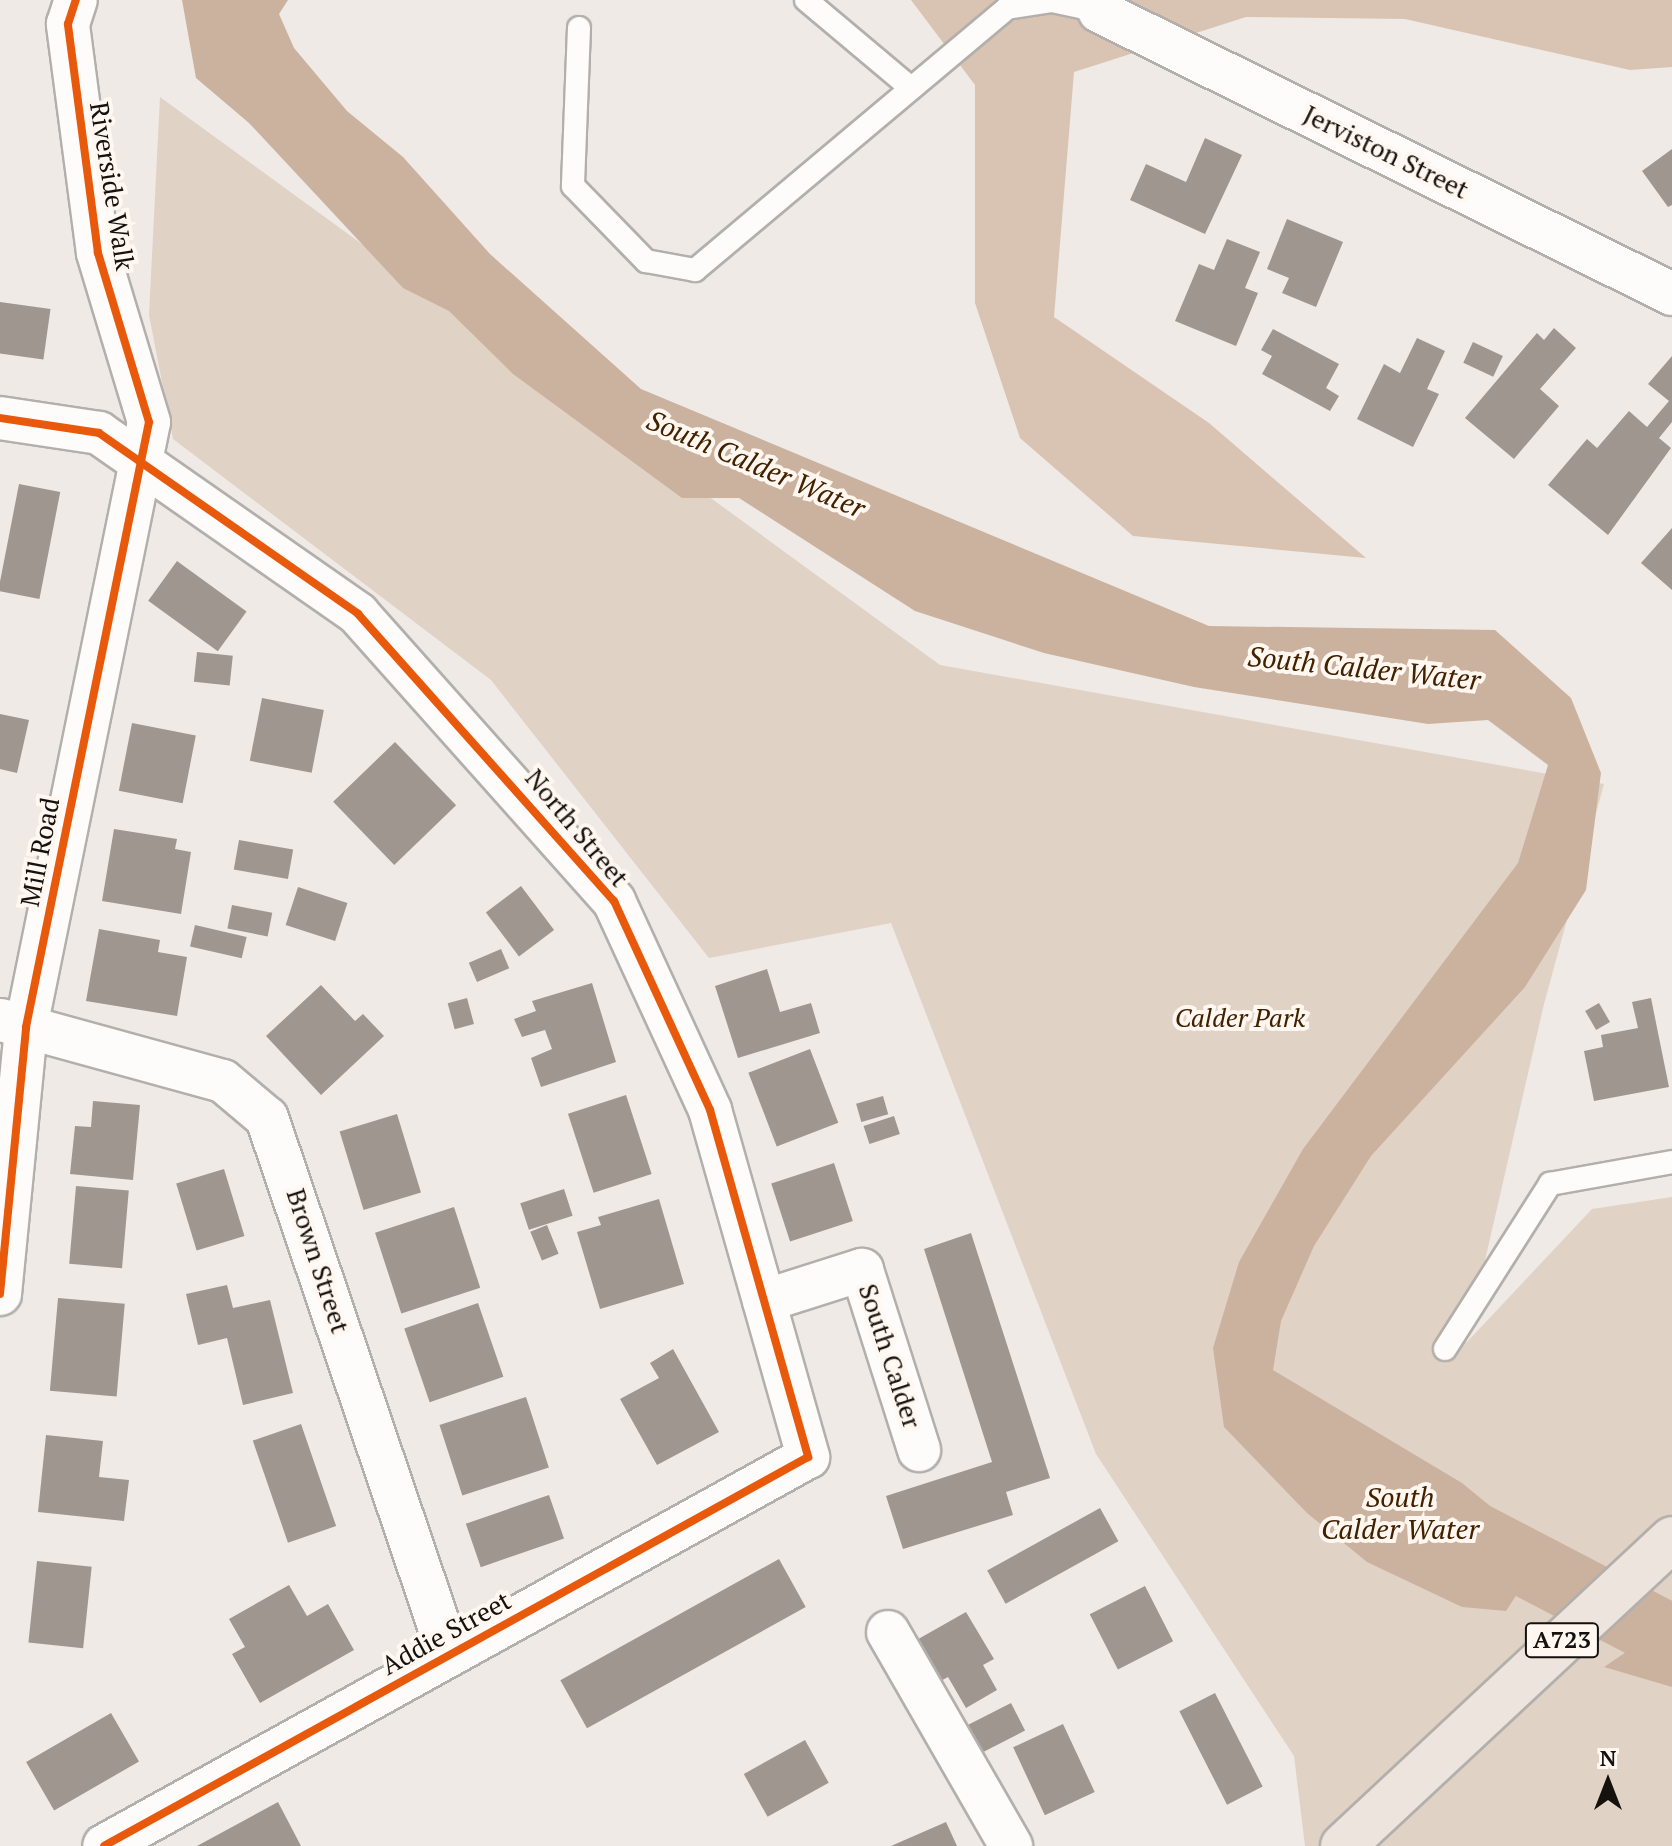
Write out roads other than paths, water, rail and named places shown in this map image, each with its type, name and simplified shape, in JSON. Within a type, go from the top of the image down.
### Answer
[{"type":"main road","name":"A723","points":[[1343,1846],[1451,1741],[1672,1539]]},
{"type":"street","name":"Riverside Walk","points":[[76,0],[68,24],[98,253],[144,440]]},
{"type":"street","name":"Jerviston Street","points":[[1099,11],[1672,294]]},
{"type":"street","name":"North Street","points":[[0,418],[144,440],[358,614],[614,901],[710,1110],[808,1457]]},
{"type":"street","name":"Mill Road","points":[[0,1294],[13,1024],[144,440]]},
{"type":"street","name":"Brown Street","points":[[13,1024],[223,1081],[267,1118],[449,1655]]},
{"type":"street","name":"South Calder","points":[[764,1301],[862,1270],[919,1450]]},
{"type":"street","name":"Addie Street","points":[[104,1846],[808,1457]]},
{"type":"street","points":[[888,1632],[1011,1846]]},
{"type":"lane","points":[[806,0],[911,88]]},
{"type":"lane","points":[[579,28],[573,186],[646,261],[695,270],[1007,8],[1052,1],[1099,11]]},
{"type":"lane","points":[[1445,1349],[1550,1184],[1672,1162]]},
{"type":"water","name":"South Calder Water","points":[[182,0],[288,0],[279,14],[294,48],[347,111],[403,157],[490,254],[641,389],[1209,626],[1495,630],[1571,698],[1601,773],[1586,890],[1525,987],[1371,1156],[1314,1246],[1281,1321],[1273,1370],[1462,1483],[1545,1551],[1506,1611],[1462,1607],[1367,1562],[1307,1513],[1224,1427],[1213,1348],[1239,1262],[1303,1149],[1518,863],[1548,765],[1488,720],[1428,724],[1194,687],[1044,653],[915,611],[739,498],[682,498],[513,374],[449,311],[403,288],[249,123],[196,78]]},
{"type":"water","points":[[1672,1621],[1672,1687],[1604,1667]]},
{"type":"waterway","name":"South Calder Water","points":[[1453,1525],[1672,1639]]},
{"type":"park label","name":"Calder Park","points":[[1240,1018]]}]
